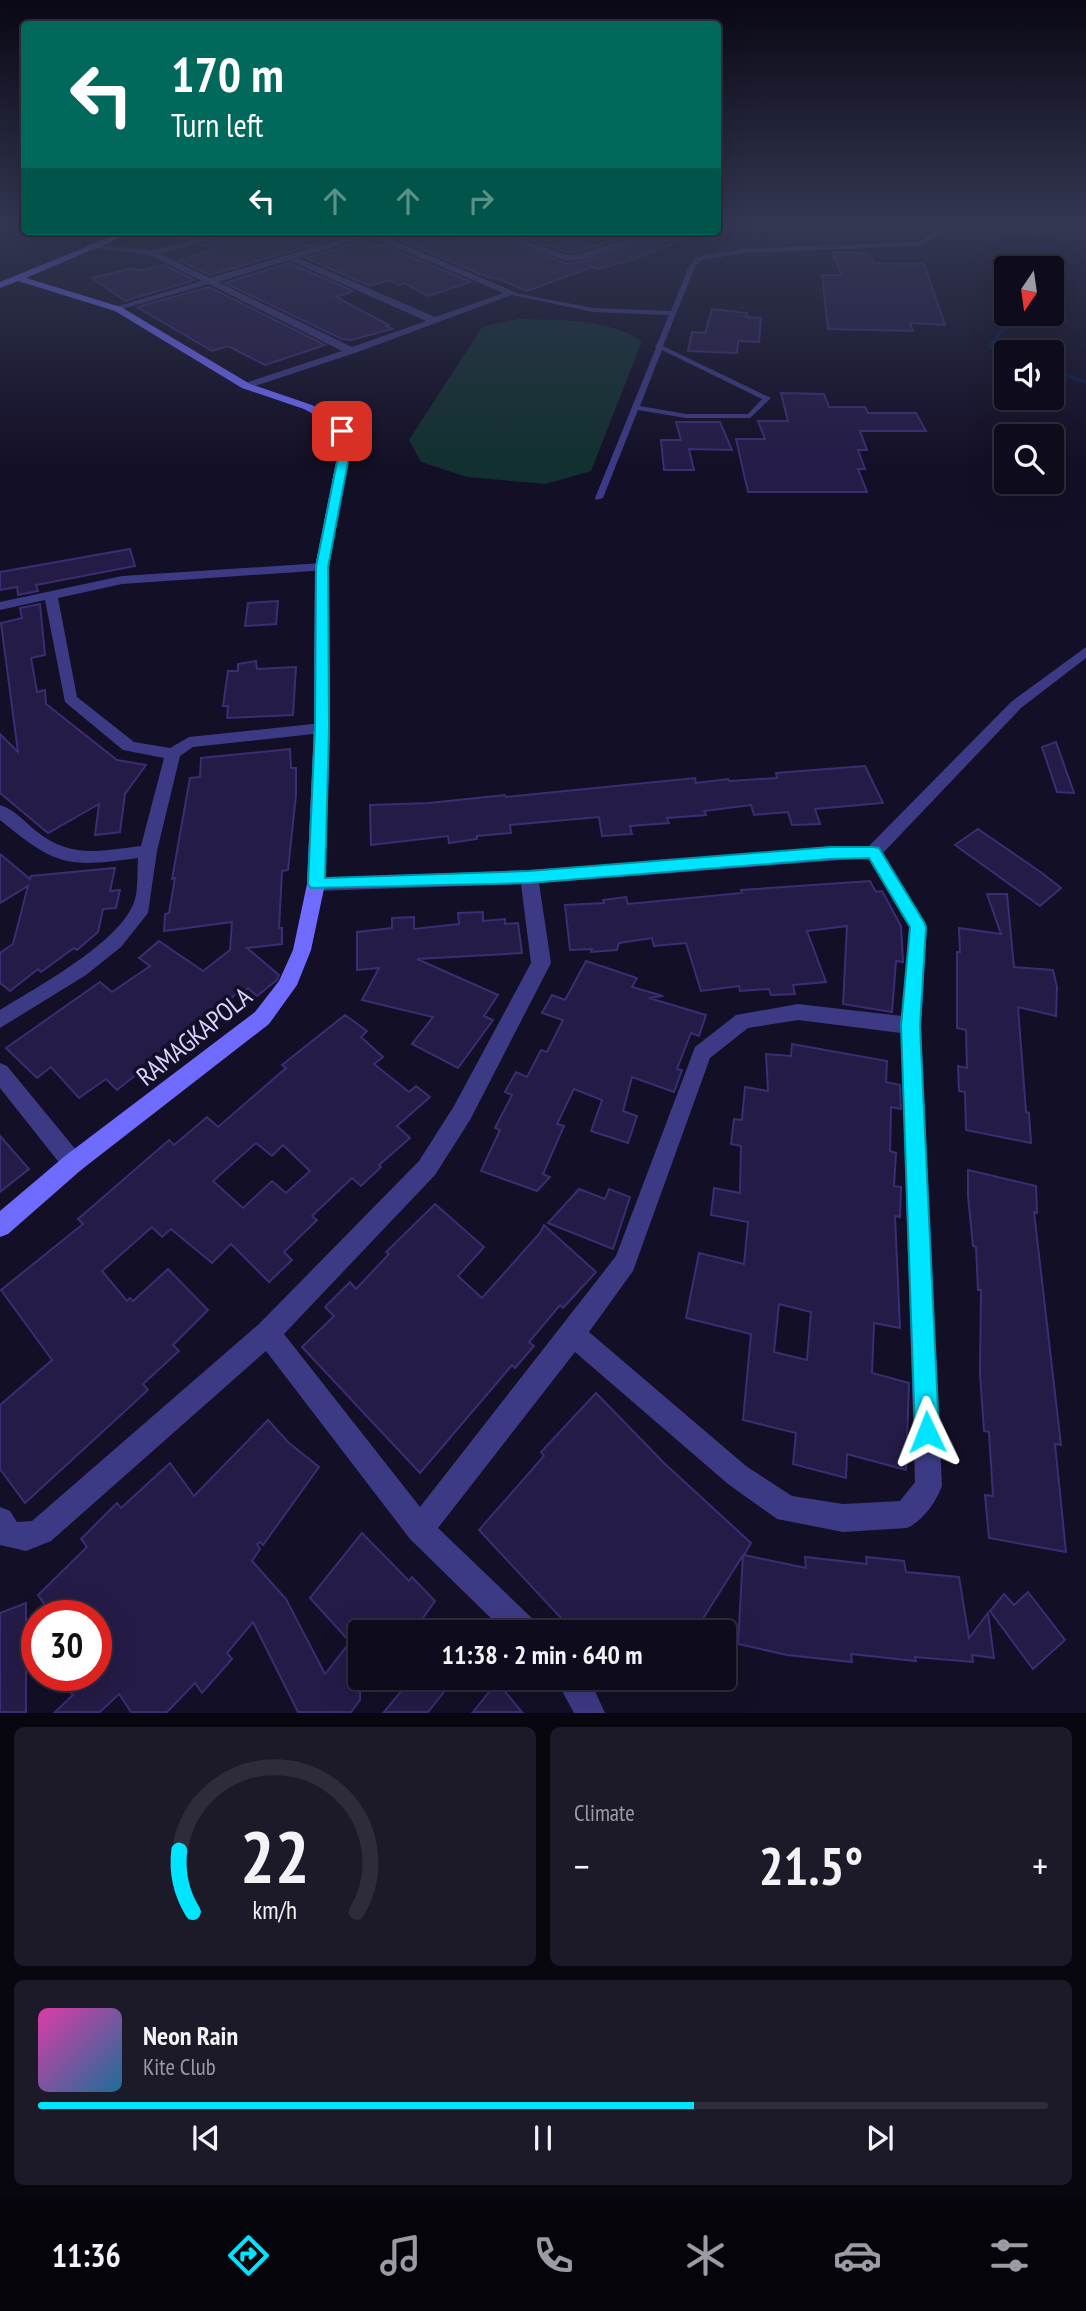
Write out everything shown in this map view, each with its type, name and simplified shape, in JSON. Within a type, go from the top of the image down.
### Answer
[{"type":"street","name":"RAMAGKAPOLA","points":[[0,1226],[74,1163],[262,1018],[287,985],[302,950],[316,884],[322,728],[322,567],[342,462],[342,431],[330,419],[308,407],[246,386],[118,309],[108,306]]},
{"type":"street","points":[[118,309],[127,306]]},
{"type":"street","points":[[260,306],[351,351]]},
{"type":"street","points":[[401,306],[433,320]]},
{"type":"street","points":[[246,386],[474,306]]},
{"type":"street","points":[[0,606],[122,580],[322,567]]},
{"type":"street","points":[[51,595],[70,699],[129,746],[173,754]]},
{"type":"street","points":[[316,884],[529,877],[830,853],[873,852],[1016,705],[1086,651]]},
{"type":"street","points":[[0,1020],[79,970],[114,942],[142,908],[148,851],[173,754],[189,742],[322,728]]},
{"type":"street","points":[[0,811],[49,849],[65,855],[81,858],[148,851]]},
{"type":"street","points":[[573,1334],[737,1475],[788,1509],[843,1518],[907,1514],[929,1486],[911,1026],[918,927],[873,852]]},
{"type":"street","points":[[0,1521],[10,1535],[26,1536],[41,1531],[268,1332],[428,1168],[462,1113],[541,963],[529,877]]},
{"type":"street","points":[[420,1529],[573,1334],[625,1263],[702,1053],[743,1021],[798,1012],[911,1026]]},
{"type":"street","points":[[0,1072],[74,1163]]},
{"type":"street","points":[[268,1332],[420,1529],[514,1620]]},
{"type":"street","points":[[579,1690],[590,1713]]},
{"type":"lane","points":[[574,306],[593,310],[673,313]]},
{"type":"lane","points":[[599,498],[676,306]]},
{"type":"lane","points":[[634,407],[686,416],[750,416],[767,398],[730,378],[658,346]]},
{"type":"green space","points":[[518,319],[598,324],[628,333],[642,341],[591,471],[546,484],[467,477],[421,462],[409,440],[482,327]]},
{"type":"building","points":[[247,306],[325,345],[265,365],[228,346],[212,351],[137,307]]},
{"type":"building","points":[[273,306],[353,306],[392,329],[351,340],[342,339]]},
{"type":"building","points":[[825,306],[938,306],[945,325],[910,323],[913,331],[828,329]]},
{"type":"building","points":[[712,309],[747,313],[746,317],[761,318],[759,342],[738,341],[737,353],[688,351],[692,332],[705,333]]},
{"type":"building","points":[[781,393],[824,394],[829,407],[865,407],[868,413],[916,413],[926,431],[860,431],[867,450],[858,450],[865,469],[858,469],[867,492],[748,492],[736,439],[765,439],[758,421],[788,421]]},
{"type":"building","points":[[676,422],[720,422],[732,450],[689,449],[694,470],[664,470],[661,440],[681,440]]},
{"type":"building","points":[[130,549],[135,566],[36,585],[38,591],[18,595],[17,587],[0,590],[0,572]]},
{"type":"building","points":[[278,601],[276,624],[245,626],[248,603]]},
{"type":"building","points":[[40,604],[45,655],[31,658],[37,692],[45,690],[46,704],[117,760],[146,765],[125,794],[120,832],[95,835],[99,804],[48,833],[0,793],[0,734],[18,752],[1,623],[22,618],[20,608]]},
{"type":"building","points":[[256,661],[257,669],[296,667],[293,715],[227,718],[228,706],[223,706],[228,671],[238,671],[238,664]]},
{"type":"building","points":[[1056,742],[1074,793],[1057,792],[1042,747]]},
{"type":"building","points":[[290,749],[291,768],[296,768],[296,795],[288,870],[282,871],[279,928],[282,928],[282,944],[247,948],[279,975],[277,980],[257,996],[248,988],[240,995],[237,993],[185,1040],[182,1038],[117,1090],[106,1079],[79,1098],[51,1067],[37,1078],[6,1048],[100,982],[112,992],[150,966],[139,958],[159,941],[203,971],[230,950],[232,922],[164,931],[190,778],[200,777],[201,758]]},
{"type":"building","points":[[865,766],[883,803],[815,809],[820,824],[792,825],[788,812],[754,815],[751,805],[704,811],[706,815],[667,818],[669,823],[630,826],[632,834],[602,836],[599,817],[510,825],[511,833],[477,836],[477,839],[449,843],[448,836],[371,845],[370,805],[506,797],[695,778],[696,783],[777,778],[776,773]]},
{"type":"building","points":[[978,829],[1061,888],[1040,906],[955,845]]},
{"type":"building","points":[[0,854],[30,879],[31,876],[115,868],[110,891],[120,890],[116,908],[103,909],[98,932],[77,950],[74,948],[41,972],[38,969],[10,991],[0,983],[0,953],[13,944],[28,886],[0,903]]},
{"type":"building","points":[[870,881],[876,892],[882,891],[901,926],[903,962],[896,961],[892,1012],[843,1004],[847,926],[807,931],[826,982],[793,985],[795,994],[771,995],[769,989],[740,991],[739,986],[701,991],[686,943],[654,946],[652,938],[619,943],[617,950],[570,950],[565,905],[604,903],[603,900],[626,897],[628,904],[742,893],[741,890]]},
{"type":"building","points":[[987,894],[1007,894],[1014,967],[1053,970],[1057,987],[1056,1016],[1018,1007],[1031,1143],[966,1130],[965,1092],[959,1091],[958,1066],[967,1068],[966,1030],[957,1028],[959,928],[1001,934]]},
{"type":"building","points":[[483,912],[483,921],[505,919],[505,924],[518,923],[522,953],[417,959],[498,995],[484,1016],[493,1020],[458,1068],[412,1044],[433,1017],[362,1000],[379,968],[357,970],[357,932],[392,928],[392,918],[414,917],[414,929],[459,924],[458,913]]},
{"type":"building","points":[[586,961],[637,978],[632,987],[663,996],[649,998],[706,1015],[699,1036],[691,1033],[677,1069],[682,1070],[674,1092],[632,1077],[623,1111],[637,1116],[628,1143],[591,1131],[602,1100],[574,1089],[557,1124],[564,1126],[543,1174],[550,1177],[537,1191],[481,1171],[500,1130],[495,1128],[512,1095],[505,1092],[516,1072],[527,1077],[541,1050],[547,1052],[563,1020],[542,1013],[552,995],[565,1000]]},
{"type":"building","points":[[345,1015],[367,1031],[361,1037],[383,1057],[374,1064],[409,1092],[416,1086],[430,1097],[397,1126],[410,1138],[379,1165],[381,1167],[361,1186],[352,1178],[312,1216],[317,1220],[284,1252],[292,1260],[269,1282],[231,1244],[212,1263],[171,1229],[162,1237],[152,1227],[102,1271],[127,1301],[130,1298],[133,1301],[168,1269],[208,1310],[173,1345],[179,1351],[143,1384],[148,1390],[25,1503],[0,1469],[0,1405],[52,1360],[1,1290],[83,1224],[78,1219],[169,1140],[174,1145],[207,1117],[218,1127],[286,1068],[282,1065]],"holes":[[[256,1143],[272,1156],[283,1145],[310,1171],[286,1193],[272,1181],[243,1208],[213,1181]]]},
{"type":"building","points":[[792,1044],[887,1061],[886,1082],[900,1085],[901,1109],[891,1107],[890,1151],[896,1153],[894,1186],[901,1187],[900,1217],[895,1216],[900,1328],[874,1323],[872,1373],[909,1383],[906,1470],[847,1454],[846,1478],[793,1464],[796,1433],[743,1420],[751,1334],[686,1318],[699,1253],[744,1264],[748,1222],[711,1215],[714,1188],[740,1193],[741,1146],[731,1144],[734,1119],[742,1120],[745,1087],[768,1091],[766,1054],[791,1056]],"holes":[[[779,1304],[811,1312],[807,1360],[774,1352]]]},
{"type":"building","points":[[0,1136],[29,1169],[0,1192]]},
{"type":"building","points":[[968,1170],[1036,1186],[1037,1213],[1034,1212],[1061,1445],[1055,1444],[1066,1552],[989,1538],[985,1495],[993,1496],[989,1432],[984,1431],[980,1374],[981,1290],[978,1290],[976,1247],[973,1246]]},
{"type":"building","points":[[579,1189],[605,1199],[609,1189],[630,1197],[613,1249],[548,1223]]},
{"type":"building","points":[[435,1204],[484,1247],[458,1276],[482,1298],[540,1233],[544,1225],[596,1272],[563,1308],[560,1305],[529,1342],[534,1346],[515,1368],[512,1365],[420,1473],[302,1347],[334,1316],[325,1307],[350,1282],[356,1289],[389,1254],[386,1252]]},
{"type":"building","points":[[596,1393],[664,1463],[751,1543],[744,1555],[806,1568],[805,1557],[867,1564],[866,1557],[904,1561],[906,1572],[959,1577],[969,1638],[988,1613],[994,1658],[972,1655],[973,1662],[915,1657],[916,1661],[851,1654],[852,1662],[787,1655],[738,1644],[743,1555],[702,1620],[563,1620],[479,1530],[544,1456],[541,1452]]},
{"type":"building","points":[[268,1420],[289,1443],[319,1467],[263,1545],[260,1542],[257,1544],[260,1549],[252,1561],[286,1599],[325,1674],[348,1645],[348,1690],[360,1690],[360,1700],[351,1712],[298,1712],[253,1622],[227,1653],[232,1659],[202,1693],[195,1683],[167,1712],[131,1712],[119,1694],[100,1712],[55,1712],[73,1695],[69,1691],[112,1691],[112,1600],[42,1600],[38,1595],[87,1547],[81,1539],[117,1503],[121,1508],[170,1463],[194,1496]]},
{"type":"building","points":[[362,1533],[409,1581],[412,1577],[435,1601],[421,1620],[348,1620],[348,1640],[310,1598]]},
{"type":"building","points":[[1028,1592],[1065,1640],[1033,1669],[990,1611],[1004,1594],[1014,1605]]},
{"type":"building","points":[[21,1605],[21,1691],[26,1691],[26,1712],[0,1712],[0,1613]]},
{"type":"building","points":[[402,1690],[445,1690],[428,1712],[384,1712]]},
{"type":"building","points":[[491,1690],[504,1690],[522,1712],[473,1712]]},
{"type":"waterway","points":[[994,340],[1003,329],[1012,326]]},
{"type":"waterway","points":[[994,341],[989,347],[994,349]]},
{"type":"waterway","points":[[1064,374],[1086,382]]},
{"type":"route","points":[[342,431],[342,462],[322,567],[322,728],[316,884],[529,877],[830,853],[873,852],[918,927],[911,1026],[927,1432]]}]
